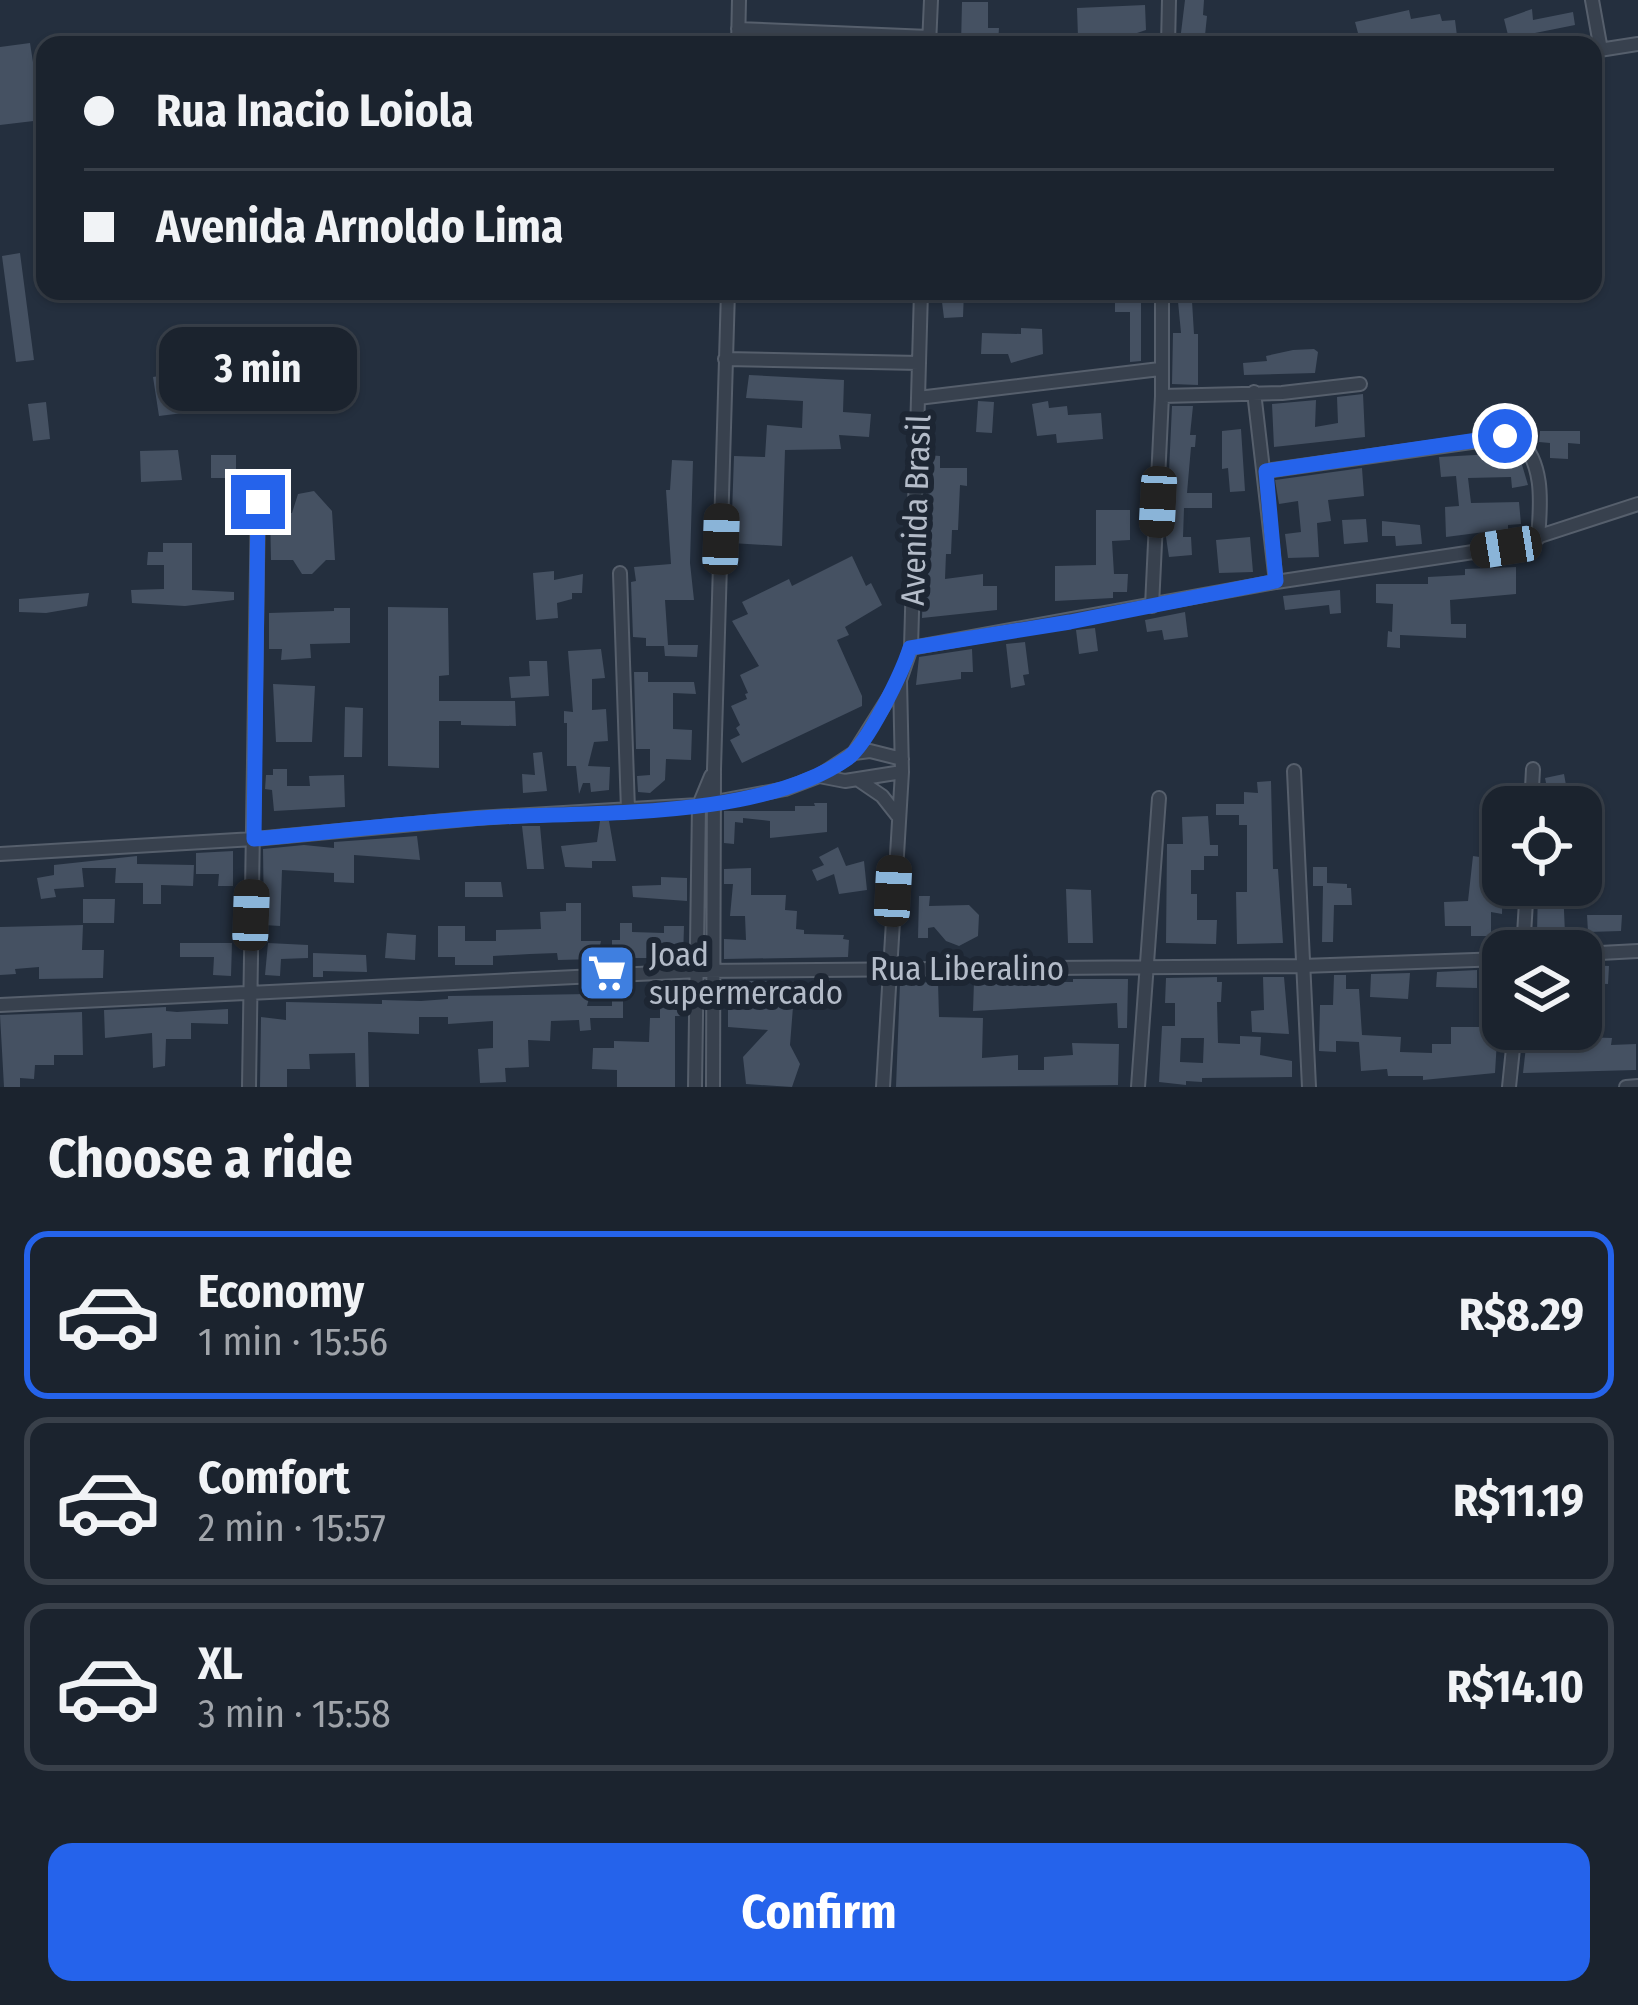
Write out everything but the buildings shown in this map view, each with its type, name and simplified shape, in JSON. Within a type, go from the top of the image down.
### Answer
[{"type":"street","points":[[738,36],[740,0]]},
{"type":"street","points":[[929,36],[931,0]]},
{"type":"street","points":[[1168,36],[1169,0]]},
{"type":"street","points":[[1592,0],[1596,36]]},
{"type":"street","points":[[738,29],[849,36]]},
{"type":"street","points":[[1602,49],[1638,44]]},
{"type":"street","points":[[695,1087],[707,804],[714,769],[728,300]]},
{"type":"street","name":"Avenida Brasil","points":[[883,1087],[902,766],[900,680],[910,648],[921,300]]},
{"type":"street","points":[[1152,607],[1162,300]]},
{"type":"street","points":[[725,359],[919,362]]},
{"type":"street","points":[[918,398],[1160,368]]},
{"type":"street","points":[[1162,396],[1282,393],[1360,384]]},
{"type":"street","points":[[1254,392],[1276,581]]},
{"type":"street","points":[[1266,471],[1514,436],[1532,452],[1539,493],[1538,538]]},
{"type":"street","points":[[249,1087],[258,502]]},
{"type":"street","points":[[910,648],[1276,581],[1506,547],[1638,504]]},
{"type":"street","points":[[620,573],[628,810]]},
{"type":"street","points":[[0,854],[707,804],[785,789],[819,776],[854,753],[900,680]]},
{"type":"street","points":[[854,753],[885,753],[902,766]]},
{"type":"street","points":[[819,776],[859,780],[902,766]]},
{"type":"street","points":[[1532,786],[1533,769]]},
{"type":"street","points":[[1294,771],[1309,1087]]},
{"type":"street","points":[[859,780],[882,796],[897,815]]},
{"type":"street","points":[[1138,1087],[1159,798]]},
{"type":"street","points":[[707,804],[715,971],[713,1087]]},
{"type":"street","points":[[1602,953],[1638,951]]},
{"type":"street","name":"Rua Liberalino","points":[[0,1005],[699,971],[1302,966],[1482,960]]},
{"type":"street","points":[[1509,1087],[1513,1050]]},
{"type":"street","points":[[1626,1087],[1638,1086]]},
{"type":"place","name":"Joad supermercado","points":[[607,973]]},
{"type":"route","points":[[258,502],[254,839],[476,818],[699,805],[785,789],[819,776],[854,753],[900,680],[910,648],[1276,581],[1266,471],[1505,436]]}]
